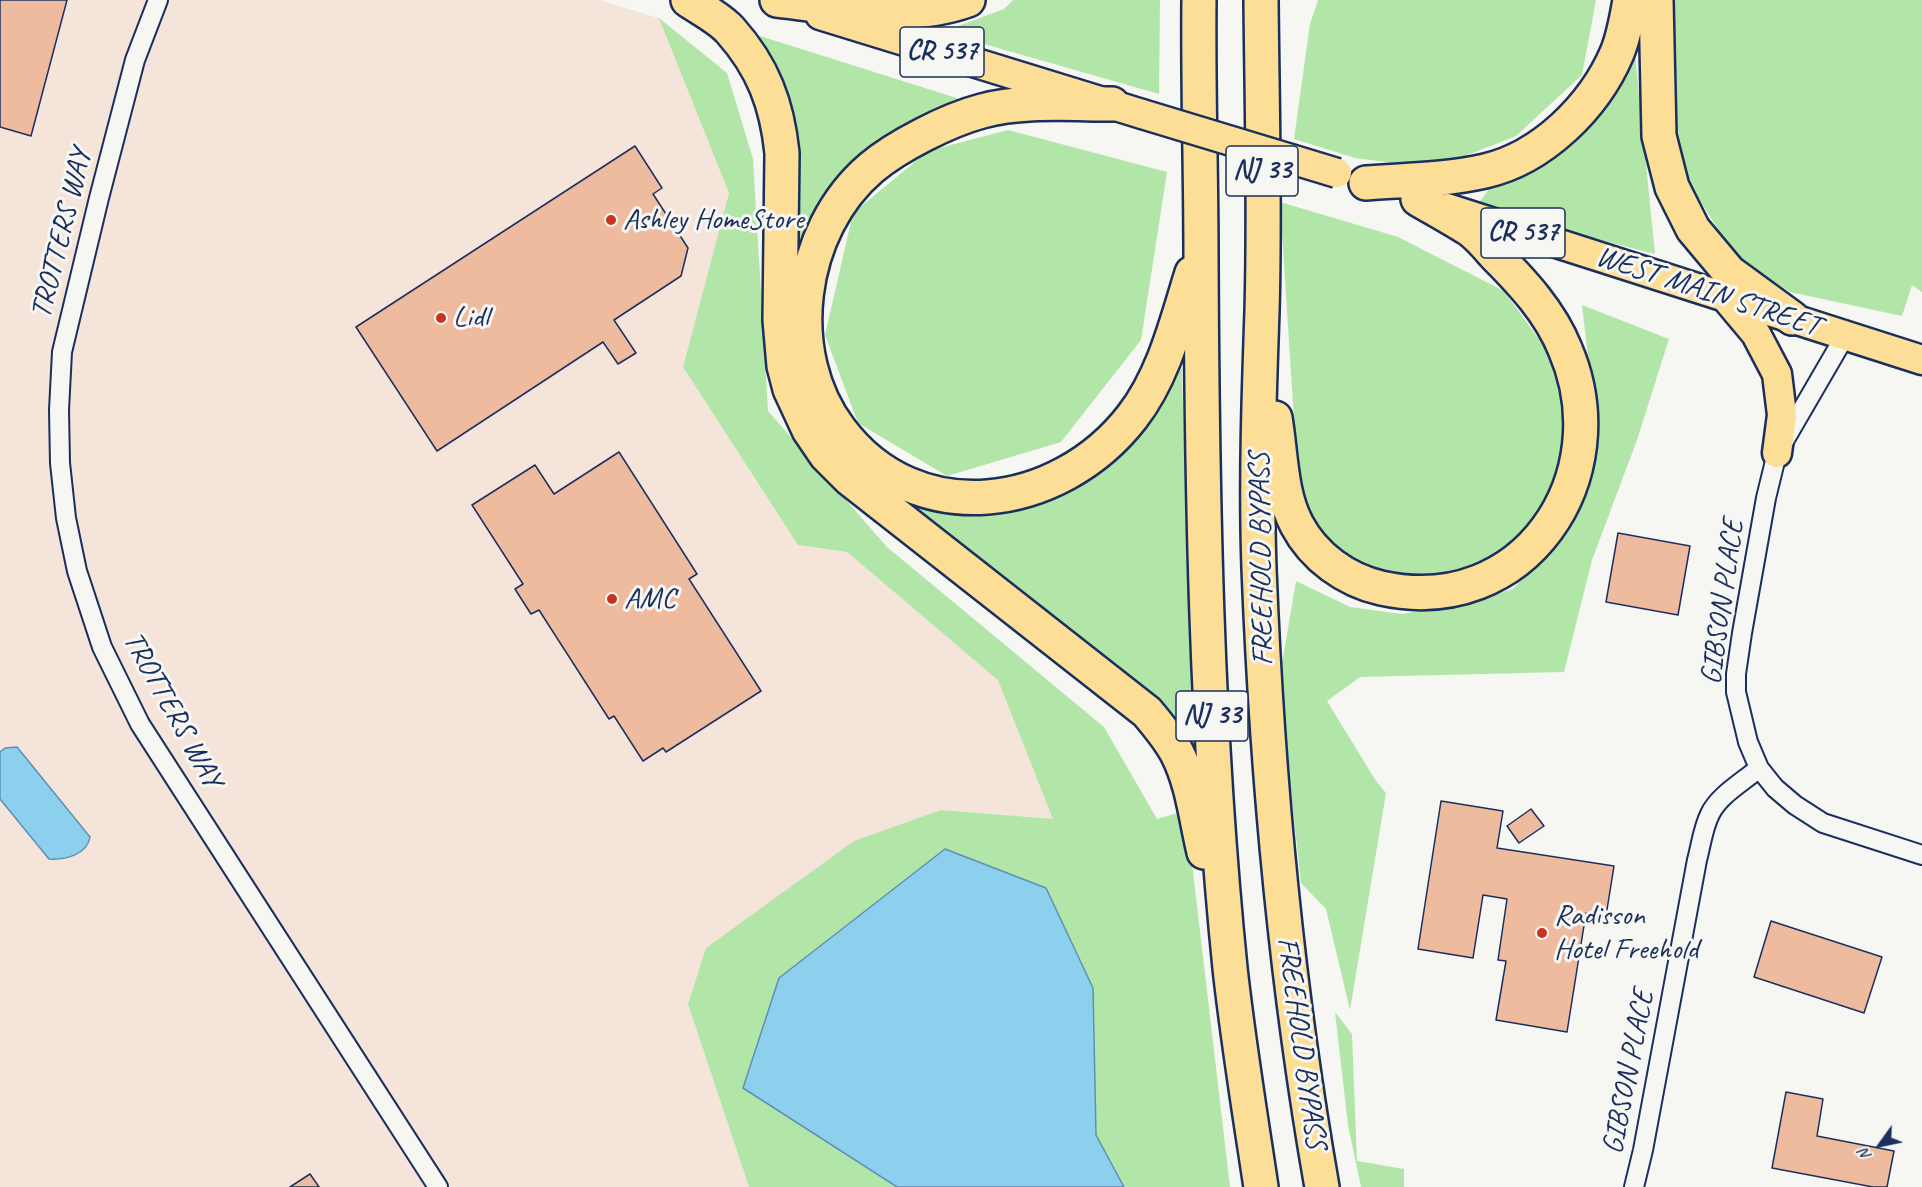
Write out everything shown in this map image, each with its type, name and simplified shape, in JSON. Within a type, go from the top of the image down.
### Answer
[{"type":"highway","points":[[688,0],[729,28],[735,36],[764,79],[779,122],[782,153],[781,343],[790,389],[809,430],[826,455],[850,479],[1132,698],[1148,712],[1165,733],[1177,753],[1189,784],[1230,966]]},
{"type":"highway","points":[[777,0],[867,10],[909,12],[937,9],[968,0]]},
{"type":"highway","name":"FREEHOLD BYPASS","points":[[1199,0],[1198,116],[1206,605],[1215,782],[1230,966],[1240,1053],[1262,1187]]},
{"type":"highway","points":[[1261,15],[1275,0]]},
{"type":"highway","points":[[1352,178],[1436,178],[1485,171],[1513,160],[1550,138],[1589,100],[1605,77],[1617,52],[1630,0]]},
{"type":"highway","points":[[1656,0],[1659,136],[1672,187],[1693,229],[1729,272],[1792,318]]},
{"type":"highway","name":"FREEHOLD BYPASS","points":[[1261,15],[1259,567],[1270,763],[1283,907],[1295,1010],[1322,1187]]},
{"type":"highway","points":[[1127,109],[1034,104],[982,111],[936,128],[871,168],[852,188],[834,213],[821,238],[811,267],[806,294],[805,323],[810,365],[819,393],[831,418],[855,449],[879,468],[902,482],[931,493],[982,498],[1010,495],[1062,476],[1083,464],[1105,446],[1122,429],[1145,397],[1174,331],[1201,242]]},
{"type":"highway","points":[[1261,329],[1289,507],[1306,540],[1322,558],[1344,574],[1370,585],[1417,593],[1461,587],[1493,574],[1520,557],[1554,521],[1566,500],[1574,478],[1582,434],[1574,371],[1547,314],[1512,271],[1471,231],[1418,199]]},
{"type":"main road","name":"WEST MAIN STREET","points":[[771,0],[1352,178],[1922,360]]},
{"type":"main road","points":[[1725,297],[1756,334],[1777,374],[1782,415],[1777,453]]},
{"type":"street","name":"TROTTERS WAY","points":[[145,0],[135,60],[62,351],[59,411],[60,463],[66,518],[77,571],[102,646],[140,724],[438,1187]]},
{"type":"street","name":"TROTTERS WAY","points":[[135,60],[158,0]]},
{"type":"street","name":"GIBSON PLACE","points":[[1634,1187],[1705,827],[1711,812],[1719,802],[1759,768],[1742,722],[1736,692],[1736,674],[1764,507],[1777,453],[1845,336]]},
{"type":"street","points":[[1759,768],[1775,789],[1795,806],[1823,823],[1922,855]]},
{"type":"shaded area","points":[[0,0],[600,0],[661,19],[729,193],[683,367],[798,545],[847,552],[999,680],[1054,820],[941,810],[688,1004],[749,1187],[0,1187]]},
{"type":"green space","points":[[1013,0],[1160,0],[1159,94],[942,32],[1004,9]]},
{"type":"green space","points":[[1318,0],[1596,0],[1582,75],[1516,136],[1434,168],[1355,158],[1294,139],[1310,24]]},
{"type":"green space","points":[[1668,0],[1922,0],[1922,292],[1912,285],[1902,316],[1790,292],[1735,256],[1678,166]]},
{"type":"green space","points":[[659,18],[727,73],[753,159],[768,411],[887,547],[1104,727],[1157,819],[1186,812],[1230,1187],[1124,1187],[1096,1135],[1093,988],[895,1184],[897,1187],[749,1187],[688,1004],[706,948],[854,841],[941,810],[1053,819],[998,680],[847,552],[798,545],[683,367],[729,193]]},
{"type":"green space","points":[[741,30],[982,106],[897,133],[792,290],[790,206]]},
{"type":"green space","points":[[1635,54],[1655,254],[1475,208],[1489,189],[1585,125]]},
{"type":"green space","points":[[1008,130],[1167,172],[1141,340],[1061,442],[947,476],[858,423],[825,335],[853,213],[928,151]]},
{"type":"green space","points":[[1280,202],[1398,237],[1504,291],[1557,364],[1571,417],[1551,501],[1508,554],[1432,584],[1357,571],[1325,548],[1298,481]]},
{"type":"green space","points":[[1582,305],[1669,339],[1637,440],[1592,560],[1564,672],[1360,677],[1327,701],[1376,781],[1386,793],[1350,1010],[1326,909],[1301,883],[1279,682],[1296,581],[1350,607],[1402,614],[1471,602],[1513,589],[1560,537],[1584,489],[1597,437]]},
{"type":"green space","points":[[1181,347],[1195,777],[861,474],[916,502],[1082,480]]},
{"type":"green space","points":[[1335,1012],[1352,1034],[1357,1161],[1404,1169],[1404,1187],[1361,1187],[1348,1125]]},
{"type":"water","points":[[17,747],[90,837],[85,848],[80,852],[62,859],[49,859],[0,799],[0,752],[5,748]]},
{"type":"water","points":[[945,849],[1046,888],[1093,988],[1096,1135],[1124,1187],[897,1187],[743,1088],[779,978]]},
{"type":"building","points":[[0,0],[67,0],[31,136],[0,127]]},
{"type":"building","points":[[635,146],[662,188],[653,194],[688,248],[681,276],[614,320],[636,353],[618,364],[603,342],[437,451],[356,327]]},
{"type":"building","name":"AMC","points":[[619,452],[697,574],[689,579],[761,691],[666,752],[663,748],[643,761],[614,716],[609,719],[539,610],[531,614],[515,589],[523,584],[472,505],[535,465],[554,494]]},
{"type":"building","points":[[1618,533],[1690,546],[1678,615],[1606,602]]},
{"type":"building","name":"Radisson Hotel Freehold","points":[[1441,801],[1503,811],[1497,848],[1614,866],[1606,916],[1586,913],[1567,1032],[1496,1020],[1506,961],[1498,960],[1507,899],[1483,895],[1473,958],[1418,949]]},
{"type":"building","points":[[1531,809],[1544,826],[1519,843],[1507,826]]},
{"type":"building","points":[[1771,921],[1882,957],[1864,1013],[1754,977]]},
{"type":"building","points":[[1786,1092],[1823,1099],[1817,1136],[1894,1151],[1887,1187],[1873,1187],[1772,1168]]},
{"type":"building","points":[[310,1174],[319,1187],[290,1187]]},
{"type":"place","name":"Ashley HomeStore","points":[[611,220]]},
{"type":"place","name":"Lidl","points":[[441,318]]},
{"type":"place","name":"AMC","points":[[612,599]]},
{"type":"place","name":"Radisson Hotel Freehold","points":[[1542,933]]}]
